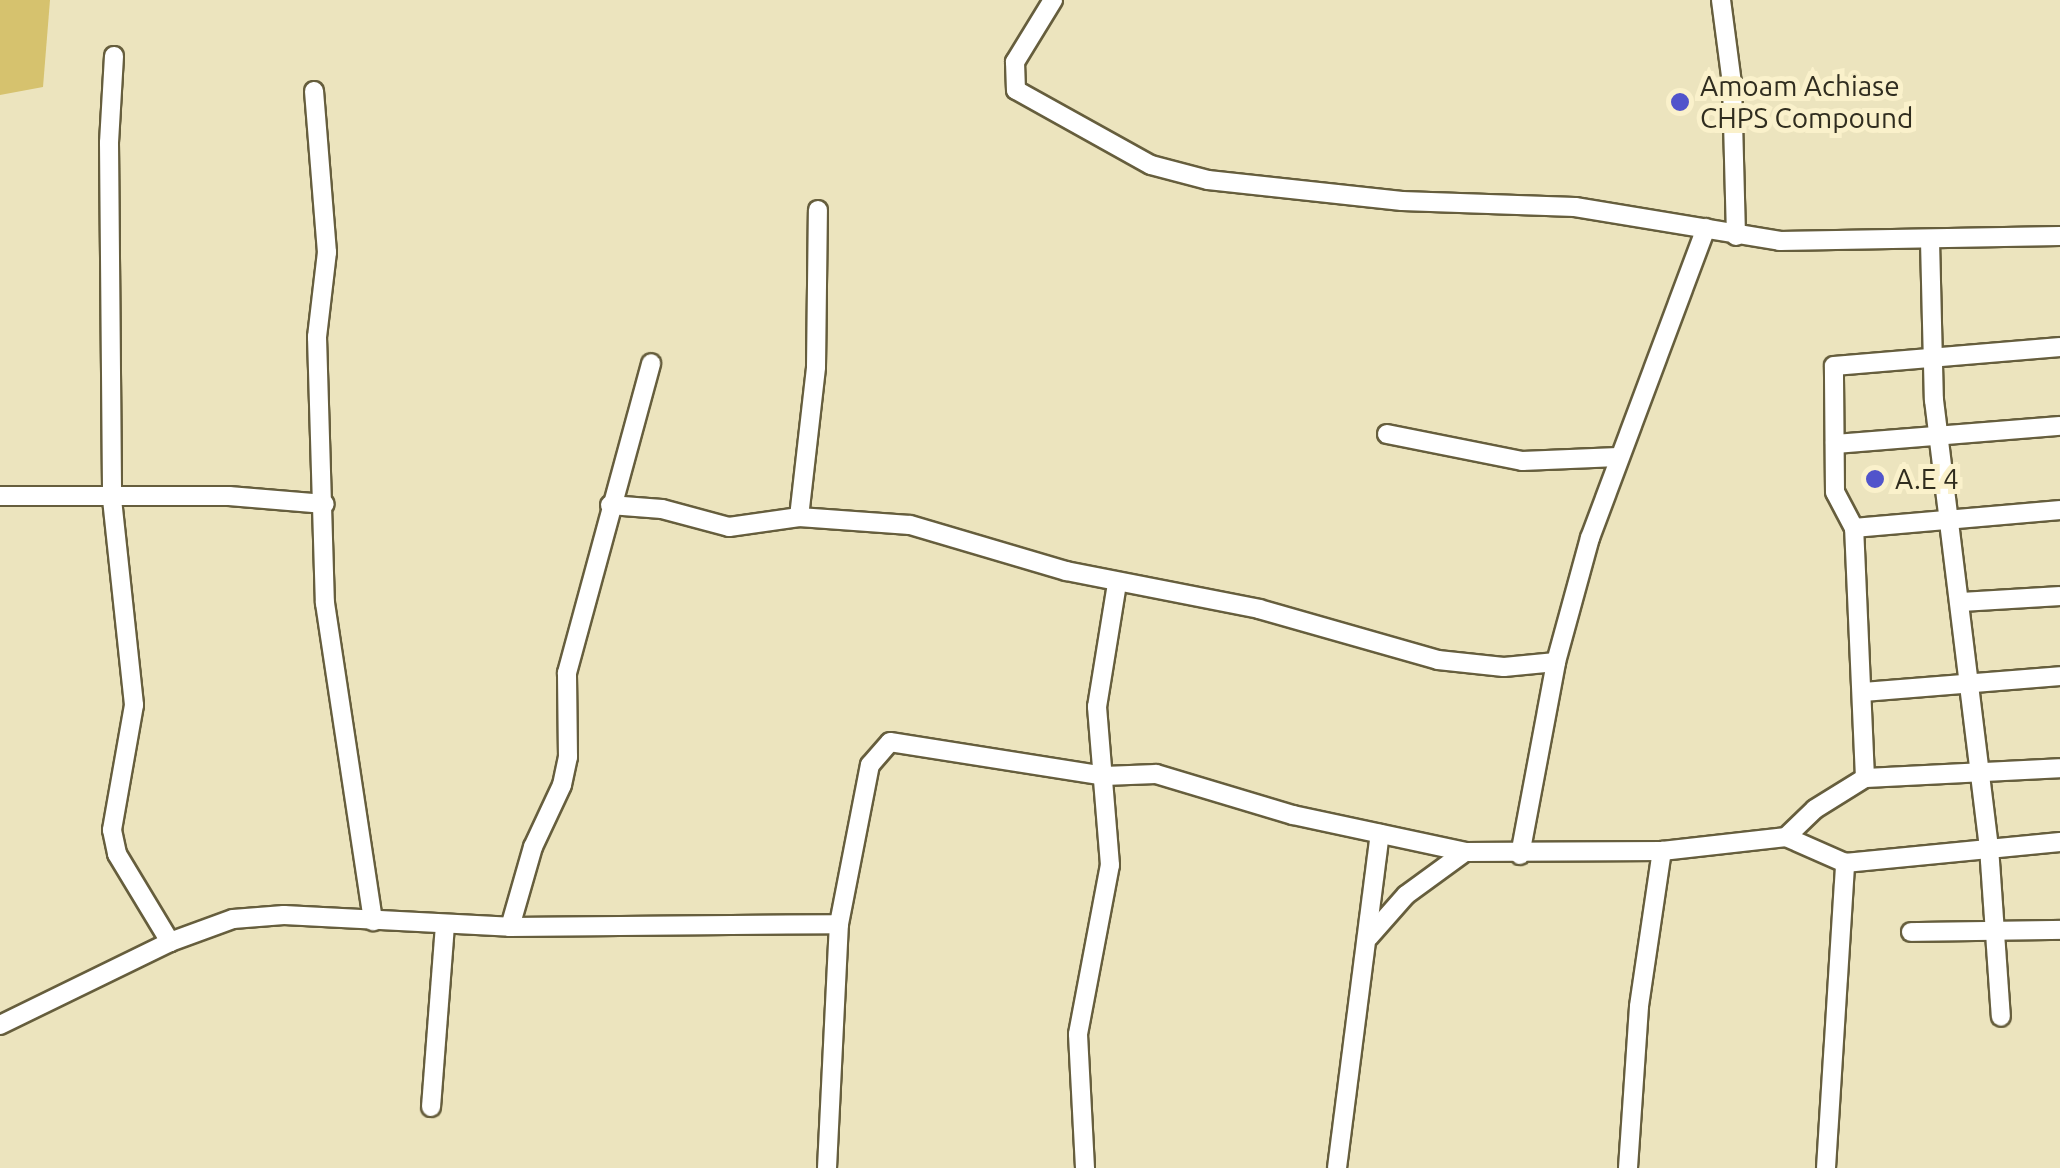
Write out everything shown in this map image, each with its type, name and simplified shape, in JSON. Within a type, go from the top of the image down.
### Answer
[{"type":"street","points":[[1053,0],[1015,62],[1016,90],[1152,165],[1248,190],[1537,203],[1736,236],[1930,241],[2060,236]]},
{"type":"street","points":[[1720,0],[1732,83],[1736,236]]},
{"type":"street","points":[[114,56],[112,500],[134,705],[112,830],[117,854],[170,942]]},
{"type":"street","points":[[314,92],[327,252],[317,337],[325,504],[324,603],[373,921]]},
{"type":"street","points":[[799,517],[816,368],[818,210]]},
{"type":"street","points":[[1520,855],[1556,662],[1618,457],[1645,404],[1706,228]]},
{"type":"street","points":[[1930,241],[1931,356],[1989,847],[2002,1017]]},
{"type":"street","points":[[1865,778],[1854,528],[1836,492],[1832,371],[1838,362],[2060,347]]},
{"type":"street","points":[[510,927],[532,847],[562,785],[568,756],[567,673],[652,363]]},
{"type":"street","points":[[1835,444],[2060,426]]},
{"type":"street","points":[[1387,434],[1522,461],[1618,457]]},
{"type":"street","points":[[0,496],[112,500],[229,496],[325,504]]},
{"type":"street","points":[[610,506],[662,509],[729,527],[799,517],[910,525],[1117,583],[1259,609],[1438,660],[1504,667],[1556,662]]},
{"type":"street","points":[[1854,528],[2060,510]]},
{"type":"street","points":[[1086,1168],[1078,1034],[1110,865],[1097,707],[1117,583]]},
{"type":"street","points":[[1962,602],[2060,596]]},
{"type":"street","points":[[1863,692],[2060,676]]},
{"type":"street","points":[[827,1168],[838,924],[870,765],[882,746],[905,741],[1104,776],[1156,774],[1380,834],[1465,852],[1662,852],[1786,837],[1845,863],[2060,842]]},
{"type":"street","points":[[1786,837],[1814,809],[1865,778],[2060,768]]},
{"type":"street","points":[[1337,1168],[1380,834]]},
{"type":"street","points":[[1364,943],[1406,895],[1465,852]]},
{"type":"street","points":[[1628,1168],[1639,1006],[1662,852]]},
{"type":"street","points":[[1826,1168],[1845,863]]},
{"type":"street","points":[[0,1024],[170,942],[233,919],[284,914],[510,927],[838,924]]},
{"type":"street","points":[[431,1107],[445,926]]},
{"type":"street","points":[[1912,932],[2060,930]]},
{"type":"shaded area","points":[[0,0],[50,0],[43,87],[0,95]]},
{"type":"place","name":"Amoam Achiase CHPS Compound","points":[[1680,102]]},
{"type":"place","name":"A.E 4","points":[[1875,479]]}]
